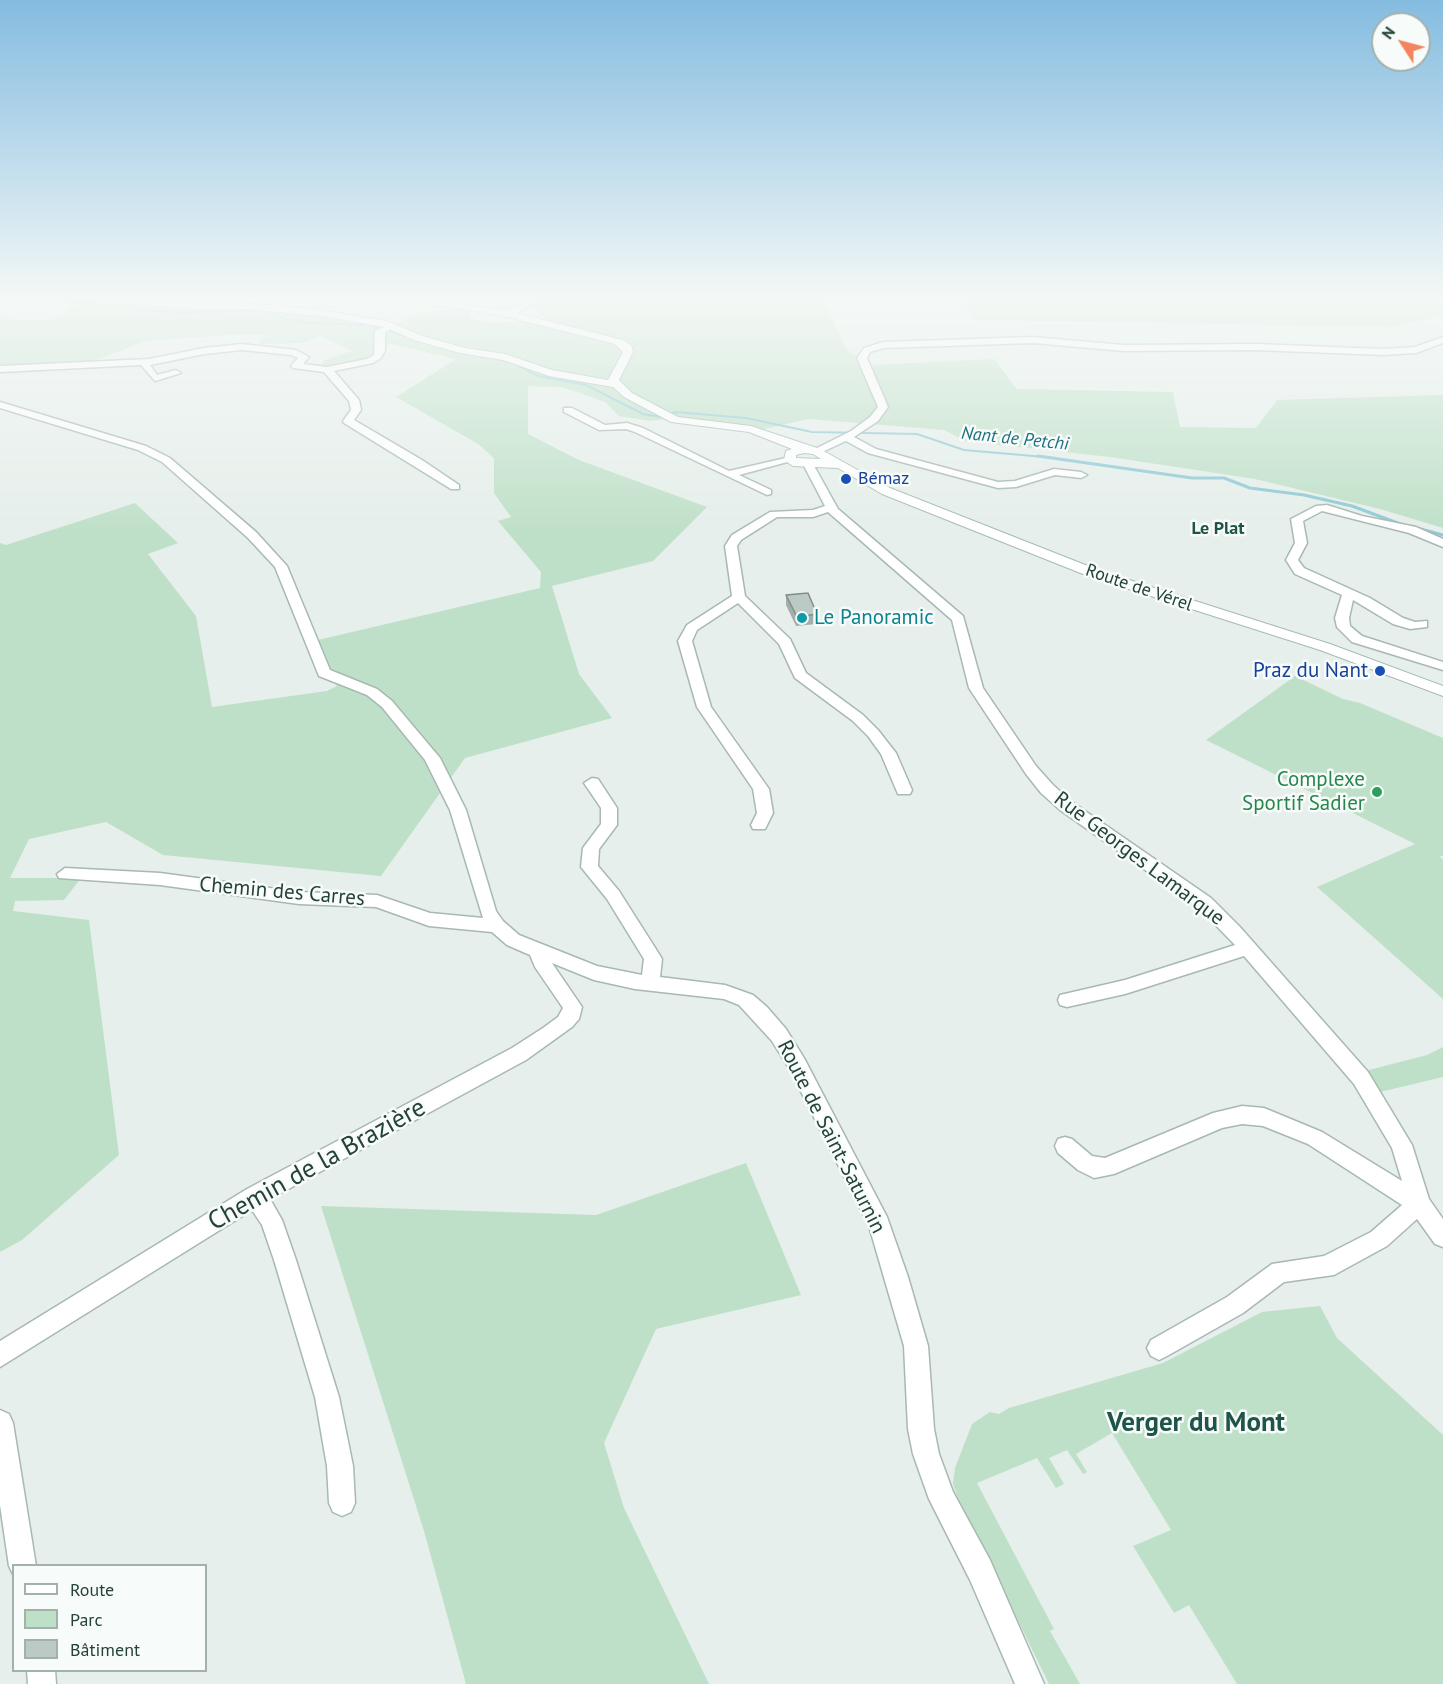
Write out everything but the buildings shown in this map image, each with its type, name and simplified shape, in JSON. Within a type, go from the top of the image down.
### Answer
[{"type":"street","points":[[152,375],[155,378],[169,375]]},
{"type":"street","points":[[331,375],[354,400],[356,410],[348,420],[400,450],[455,487]]},
{"type":"street","points":[[552,375],[582,380],[614,381],[617,375]]},
{"type":"street","points":[[729,474],[790,456],[813,456],[856,433],[883,407],[871,375]]},
{"type":"street","name":"Route de Vérel","points":[[614,381],[656,412],[675,420],[744,428],[763,433],[813,456],[842,466],[886,491],[1092,573],[1334,650],[1442,689]]},
{"type":"street","name":"Route de Saint-Saturnin","points":[[0,405],[142,448],[166,460],[195,483],[281,566],[324,673],[372,692],[387,704],[432,758],[458,810],[479,889],[488,912],[497,926],[513,940],[594,973],[650,983],[725,992],[746,1000],[760,1012],[779,1035],[797,1064],[879,1224],[897,1277],[916,1347],[921,1429],[926,1454],[942,1499],[980,1570],[1030,1684]]},
{"type":"street","points":[[568,410],[603,428],[634,428],[766,492]]},
{"type":"street","name":"Route de Vérel","points":[[763,433],[790,456]]},
{"type":"street","points":[[856,433],[872,451],[998,485],[1017,484],[1054,472],[1082,476]]},
{"type":"street","name":"Rue Georges Lamarque","points":[[813,456],[831,508],[958,619],[976,688],[1024,761],[1047,789],[1066,806],[1205,903],[1368,1088],[1402,1145],[1419,1204],[1443,1237]]},
{"type":"street","points":[[831,508],[813,513],[774,514],[735,538],[731,546],[739,597],[785,642],[800,675],[858,718],[873,733],[888,753],[904,790]]},
{"type":"street","points":[[1422,624],[1408,625],[1365,601],[1299,572],[1292,560],[1301,543],[1297,519],[1320,508],[1327,508],[1359,519],[1412,531],[1443,543]]},
{"type":"street","points":[[1348,595],[1342,618],[1344,627],[1357,639],[1443,666]]},
{"type":"street","points":[[739,597],[692,628],[685,641],[704,707],[761,789],[765,813],[759,825]]},
{"type":"street","points":[[592,783],[609,808],[609,825],[591,848],[589,867],[613,895],[653,959],[650,983]]},
{"type":"street","name":"Chemin des Carres","points":[[65,874],[160,879],[299,898],[377,901],[429,919],[497,926]]},
{"type":"street","points":[[1067,1000],[1156,978],[1247,948]]},
{"type":"street","name":"Chemin de la Brazière","points":[[0,1355],[255,1196],[519,1054],[565,1022],[572,1014],[573,1007],[542,962],[539,952]]},
{"type":"street","points":[[1065,1146],[1094,1168],[1106,1167],[1220,1119],[1242,1115],[1264,1117],[1315,1138],[1419,1204],[1379,1239],[1326,1267],[1280,1272],[1235,1305],[1159,1348]]},
{"type":"street","points":[[255,1196],[271,1220],[327,1397],[340,1466],[342,1503]]},
{"type":"street","points":[[0,1423],[23,1564]]},
{"type":"green space","points":[[431,375],[1006,375],[1017,389],[1173,392],[1180,427],[1256,428],[1277,400],[1443,395],[1443,528],[1380,509],[1255,479],[1110,457],[965,441],[944,430],[808,419],[764,429],[683,417],[650,421],[619,416],[605,402],[560,387],[528,386],[528,434],[579,460],[707,507],[653,561],[552,586],[579,674],[612,718],[465,758],[381,876],[163,855],[106,822],[29,839],[10,878],[81,878],[64,900],[15,901],[13,911],[89,920],[119,1155],[22,1240],[0,1252],[0,543],[6,545],[135,503],[178,543],[148,554],[196,616],[212,707],[327,691],[337,686],[318,640],[540,588],[541,572],[498,521],[511,517],[494,493],[494,458],[478,444],[396,397]]},
{"type":"green space","name":"Complexe Sportif Sadier","points":[[1295,676],[1343,699],[1360,703],[1443,738],[1443,856],[1440,856],[1443,860],[1443,999],[1317,887],[1415,844],[1206,740]]},
{"type":"green space","points":[[1443,1047],[1443,1077],[1380,1092],[1365,1071],[1427,1055]]},
{"type":"green space","points":[[746,1163],[801,1295],[656,1329],[604,1443],[624,1508],[709,1684],[466,1684],[424,1531],[321,1206],[596,1215]]},
{"type":"green space","points":[[1320,1306],[1337,1338],[1443,1435],[1443,1684],[1237,1684],[1189,1605],[1174,1613],[1133,1546],[1171,1530],[1112,1433],[1076,1454],[1087,1472],[1083,1474],[1067,1450],[1049,1458],[1064,1484],[1056,1488],[1037,1458],[977,1483],[1054,1629],[1050,1631],[1080,1684],[1049,1684],[953,1484],[955,1468],[972,1424],[990,1412],[999,1414],[1009,1408],[1163,1363],[1262,1312]]},
{"type":"waterway","name":"Nant de Petchi","points":[[535,375],[586,385],[643,414],[661,417],[676,412],[746,418],[812,432],[917,434],[964,450],[1046,457]]},
{"type":"waterway","name":"Nant de Petchi","points":[[1038,456],[1046,457]]},
{"type":"waterway","name":"Nant de Petchi","points":[[1046,457],[1056,458]]},
{"type":"waterway","name":"Nant de Petchi","points":[[1046,457],[1192,478],[1224,478],[1250,488],[1304,495],[1352,506],[1403,525]]},
{"type":"waterway","name":"Nant de Petchi","points":[[1417,528],[1443,535]]},
{"type":"place","name":"Bémaz","points":[[846,479]]},
{"type":"place","name":"Le Panoramic","points":[[802,618]]},
{"type":"place","name":"Praz du Nant","points":[[1380,671]]},
{"type":"place","name":"Complexe Sportif Sadier","points":[[1377,792]]},
{"type":"district","name":"Le Plat","points":[[1218,529]]},
{"type":"district","name":"Verger du Mont","points":[[1196,1423]]}]
